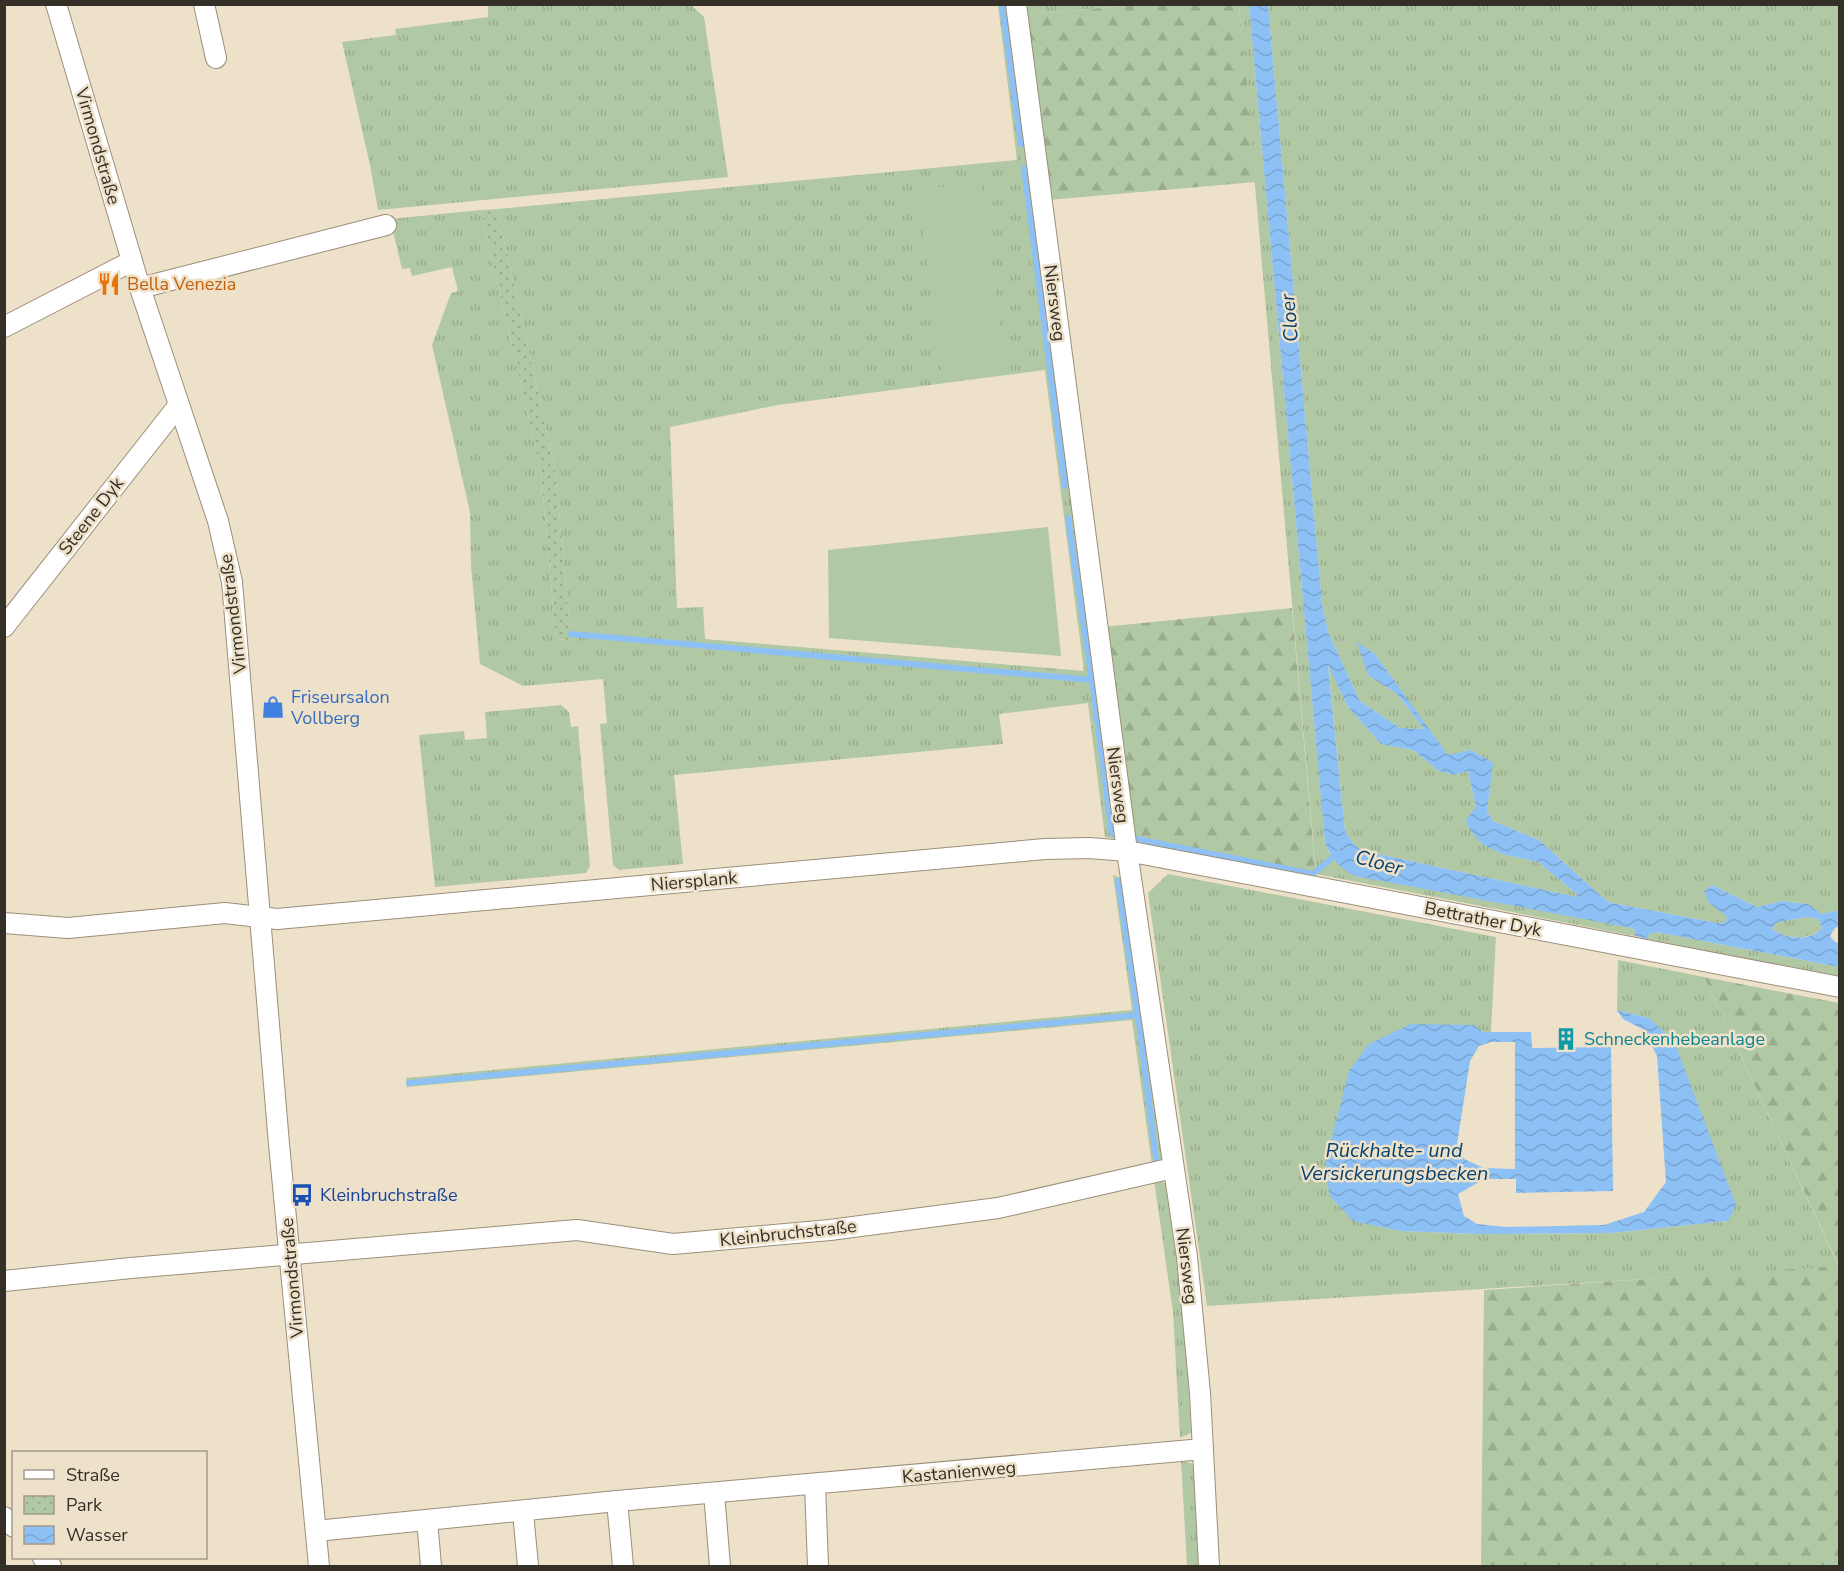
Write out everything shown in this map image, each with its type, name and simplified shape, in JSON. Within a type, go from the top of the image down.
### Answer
[{"type":"street","name":"Virmondstraße","points":[[56,4],[140,288],[218,521],[232,582],[290,1255],[320,1566]]},
{"type":"street","points":[[204,4],[216,58]]},
{"type":"street","name":"Niersweg","points":[[1016,4],[1127,851],[1195,1326],[1209,1566]]},
{"type":"street","points":[[140,288],[386,225]]},
{"type":"street","points":[[4,327],[132,261]]},
{"type":"street","name":"Steene Dyk","points":[[4,627],[178,406]]},
{"type":"street","name":"Niersplank","points":[[261,917],[277,919],[1044,849],[1089,848],[1127,851]]},
{"type":"street","name":"Bettrather Dyk","points":[[1127,851],[1839,987]]},
{"type":"street","points":[[4,923],[68,928],[225,913],[261,917]]},
{"type":"street","name":"Kleinbruchstraße","points":[[4,1281],[577,1230],[673,1244],[807,1232],[998,1208],[1173,1168]]},
{"type":"street","name":"Kastanienweg","points":[[316,1532],[617,1501],[1203,1449]]},
{"type":"street","points":[[815,1484],[818,1566]]},
{"type":"street","points":[[714,1493],[720,1566]]},
{"type":"street","points":[[617,1501],[623,1566]]},
{"type":"street","points":[[523,1512],[528,1566]]},
{"type":"street","points":[[427,1520],[431,1566]]},
{"type":"green space","points":[[1023,4],[1134,5],[1024,15]]},
{"type":"green space","points":[[488,5],[691,5],[704,17],[728,177],[378,210],[342,42],[396,35],[395,29],[488,17]]},
{"type":"green space","points":[[998,5],[1009,5],[1118,839],[1105,837],[1088,703],[999,714],[1003,744],[674,775],[683,864],[619,870],[613,865],[600,724],[607,723],[603,679],[523,686],[480,664],[471,565],[470,512],[432,345],[451,293],[458,291],[452,267],[412,276],[410,268],[402,269],[390,219],[481,210],[541,472],[556,639],[571,640],[555,469],[497,209],[1017,160]],"holes":[[[1045,370],[1084,671],[705,639],[703,607],[677,608],[670,427],[778,405]]]},
{"type":"green space","points":[[1134,5],[1239,5],[1256,182],[1048,200],[1024,15]]},
{"type":"green space","points":[[1239,5],[1249,5],[1325,841],[1329,853],[1632,928],[1635,936],[1316,874]]},
{"type":"green space","points":[[1268,5],[1839,5],[1839,910],[1822,914],[1808,904],[1782,901],[1757,907],[1712,885],[1704,891],[1708,902],[1727,917],[1726,922],[1717,923],[1608,902],[1539,840],[1493,821],[1487,811],[1492,763],[1471,750],[1448,756],[1375,654],[1358,643],[1369,675],[1397,694],[1424,729],[1400,728],[1360,701],[1328,632],[1322,603]]},
{"type":"green space","points":[[980,182],[1005,369],[942,378],[917,190]]},
{"type":"green space","points":[[497,209],[555,469],[571,640],[556,639],[541,472],[481,210]]},
{"type":"green space","points":[[1048,527],[1061,656],[829,638],[828,550]]},
{"type":"green space","points":[[1292,608],[1316,878],[1131,842],[1103,627]]},
{"type":"green space","points":[[1328,662],[1348,707],[1381,744],[1413,750],[1439,771],[1454,775],[1468,771],[1476,807],[1502,854],[1538,862],[1578,895],[1577,897],[1364,851],[1354,845],[1345,831]]},
{"type":"green space","points":[[561,705],[569,712],[571,727],[578,726],[590,866],[586,873],[435,887],[419,735],[464,731],[465,740],[487,738],[485,712]]},
{"type":"green space","points":[[1168,874],[1496,937],[1491,1032],[1483,1032],[1474,1025],[1400,1231],[1476,1234],[1612,1233],[1728,1221],[1649,1018],[1617,1010],[1618,960],[1704,977],[1839,1267],[1207,1306],[1148,893]]},
{"type":"green space","points":[[1113,875],[1123,879],[1163,1162],[1152,1165],[1132,1020],[407,1087],[406,1078],[1132,1010]]},
{"type":"green space","points":[[1806,917],[1818,919],[1822,928],[1805,937],[1791,937],[1772,929],[1776,923]]},
{"type":"green space","points":[[1656,932],[1839,967],[1839,976],[1648,939],[1649,934]]},
{"type":"green space","points":[[1704,977],[1839,1003],[1839,1266]]},
{"type":"green space","points":[[1154,1180],[1166,1183],[1185,1312],[1191,1433],[1180,1438],[1173,1312]]},
{"type":"green space","points":[[1839,1266],[1839,1566],[1481,1566],[1484,1290]]},
{"type":"green space","points":[[1181,1460],[1193,1464],[1199,1566],[1187,1566]]},
{"type":"water","name":"Cloer","points":[[1249,5],[1268,5],[1322,603],[1328,632],[1360,701],[1400,728],[1424,729],[1397,694],[1368,675],[1357,642],[1375,654],[1448,755],[1471,750],[1493,763],[1487,811],[1493,821],[1539,840],[1608,902],[1717,923],[1725,922],[1727,917],[1708,902],[1704,891],[1712,885],[1757,907],[1782,901],[1808,904],[1822,914],[1839,910],[1839,926],[1830,936],[1839,943],[1839,967],[1656,932],[1649,934],[1648,939],[1635,936],[1632,928],[1355,876],[1336,862],[1325,842]],"holes":[[[1328,665],[1348,707],[1381,744],[1413,750],[1439,771],[1454,775],[1468,771],[1476,807],[1466,820],[1469,829],[1482,844],[1502,854],[1538,862],[1578,895],[1577,897],[1364,851],[1354,845],[1345,831]],[[1806,917],[1818,919],[1822,928],[1805,937],[1791,937],[1772,929],[1776,923]]]},
{"type":"water","name":"Rückhalte- und Versickerungsbecken","points":[[1617,1010],[1649,1018],[1674,1041],[1736,1205],[1728,1221],[1612,1233],[1476,1234],[1400,1231],[1353,1221],[1329,1195],[1326,1161],[1349,1071],[1369,1044],[1411,1024],[1474,1025],[1483,1032],[1531,1032],[1532,1048],[1611,1047],[1613,1191],[1516,1193],[1516,1179],[1484,1179],[1458,1194],[1464,1216],[1477,1224],[1506,1227],[1604,1225],[1644,1212],[1666,1182],[1657,1056],[1644,1030],[1623,1019]],"holes":[[[1491,1042],[1515,1042],[1515,1169],[1484,1168],[1464,1159],[1457,1144],[1470,1061],[1479,1046]]]},
{"type":"waterway","points":[[1002,4],[1021,144]]},
{"type":"waterway","points":[[1024,168],[1065,486]]},
{"type":"waterway","points":[[1068,518],[1112,834]]},
{"type":"waterway","points":[[571,634],[1092,680]]},
{"type":"waterway","points":[[1136,839],[1313,874],[1338,853]]},
{"type":"waterway","points":[[409,1083],[1138,1015],[1118,881]]},
{"type":"waterway","points":[[1138,1015],[1156,1158]]},
{"type":"place","name":"Bella Venezia","points":[[109,284]]},
{"type":"place","name":"Friseursalon Vollberg","points":[[273,707]]},
{"type":"place","name":"Schneckenhebeanlage","points":[[1566,1039]]},
{"type":"place","name":"Kleinbruchstraße","points":[[302,1195]]}]
